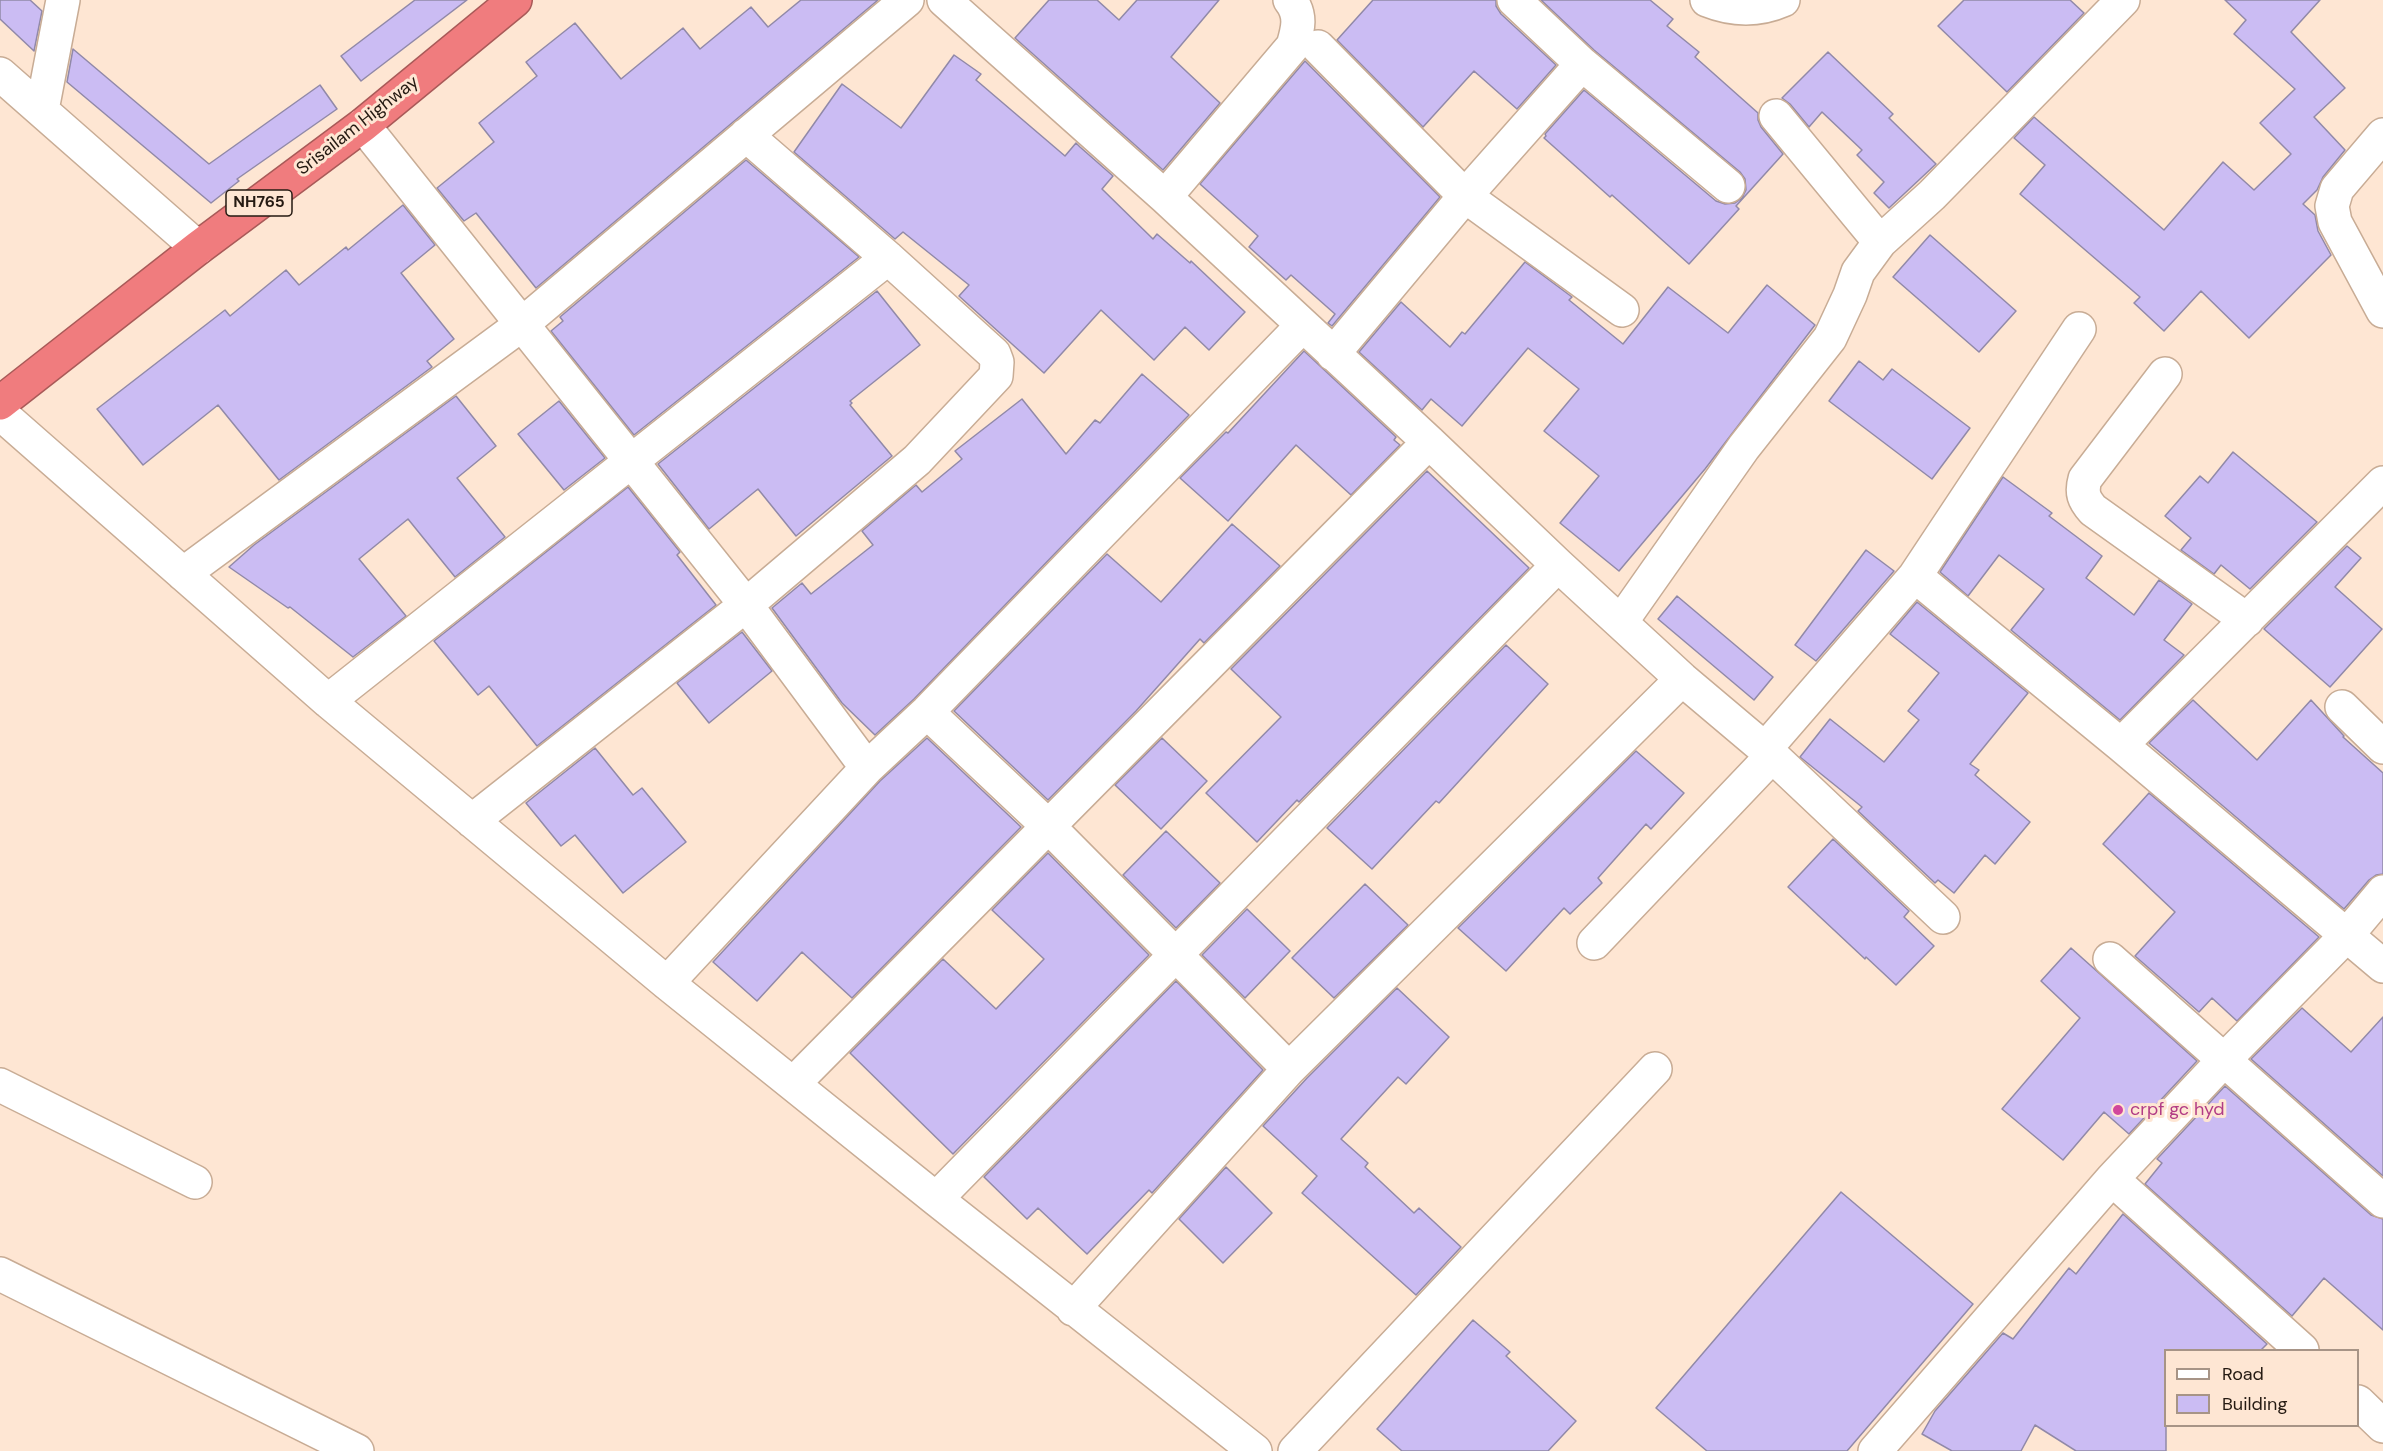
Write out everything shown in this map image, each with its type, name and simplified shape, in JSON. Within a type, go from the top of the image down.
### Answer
[{"type":"highway","name":"Srisailam Highway","points":[[0,403],[198,249],[363,125],[514,0]]},
{"type":"street","points":[[42,110],[63,0]]},
{"type":"street","points":[[183,574],[521,325],[907,0]]},
{"type":"street","points":[[944,0],[1165,197],[1558,565],[1682,679],[1768,753],[1943,917]]},
{"type":"street","points":[[1165,197],[1293,46],[1299,23],[1296,7],[1290,0]]},
{"type":"street","points":[[1514,0],[1582,64],[1728,186]]},
{"type":"street","points":[[1707,0],[1748,9],[1769,6],[1783,0]]},
{"type":"street","points":[[1621,622],[1744,447],[1830,338],[1858,272],[1880,242],[1932,195],[2123,0]]},
{"type":"street","points":[[1318,47],[1465,196],[1622,309]]},
{"type":"street","points":[[1333,354],[1465,196],[1582,64]]},
{"type":"street","points":[[0,74],[198,249]]},
{"type":"street","points":[[1776,116],[1880,242]]},
{"type":"street","points":[[363,125],[746,605],[867,768]]},
{"type":"street","points":[[472,821],[746,605],[917,460],[996,376],[997,362],[994,354],[746,135]]},
{"type":"street","points":[[2383,135],[2337,189],[2332,206],[2335,222],[2383,311]]},
{"type":"street","points":[[328,701],[632,463],[888,258]]},
{"type":"street","points":[[667,983],[867,768],[927,712],[1303,325]]},
{"type":"street","points":[[1594,943],[1768,753],[1915,576],[2079,329]]},
{"type":"street","points":[[2165,374],[2085,479],[2082,489],[2085,500],[2093,510],[2247,620]]},
{"type":"street","points":[[0,413],[328,701],[667,983],[1073,1309],[1255,1451]]},
{"type":"street","points":[[794,1084],[1429,442]]},
{"type":"street","points":[[2121,745],[2383,483]]},
{"type":"street","points":[[936,1199],[1558,565]]},
{"type":"street","points":[[1915,576],[2121,745],[2383,966]]},
{"type":"street","points":[[1073,1309],[1289,1069],[1682,679]]},
{"type":"street","points":[[2342,707],[2383,747]]},
{"type":"street","points":[[927,712],[1048,826],[1289,1069]]},
{"type":"street","points":[[1875,1451],[2112,1179],[2224,1059],[2347,935],[2383,892]]},
{"type":"street","points":[[2110,959],[2383,1201]]},
{"type":"street","points":[[1295,1451],[1655,1069]]},
{"type":"street","points":[[0,1084],[195,1182]]},
{"type":"street","points":[[2112,1179],[2301,1349]]},
{"type":"street","points":[[0,1274],[357,1451]]},
{"type":"street","points":[[2359,1403],[2383,1426]]},
{"type":"building","points":[[0,0],[30,0],[42,11],[34,51],[0,19]]},
{"type":"building","points":[[415,0],[467,0],[361,81],[341,56]]},
{"type":"building","points":[[801,0],[878,0],[536,288],[476,213],[464,221],[437,188],[494,142],[479,123],[537,76],[526,62],[575,23],[621,79],[683,28],[700,49],[751,7],[768,27]]},
{"type":"building","points":[[1049,0],[1097,0],[1119,20],[1137,0],[1219,0],[1171,57],[1220,103],[1163,170],[1015,38]]},
{"type":"building","points":[[1373,0],[1496,0],[1496,6],[1501,14],[1556,65],[1517,109],[1474,71],[1423,127],[1337,40]]},
{"type":"building","points":[[1541,0],[1650,0],[1673,19],[1667,26],[1699,52],[1695,57],[1758,113],[1761,127],[1783,154],[1736,206],[1739,209],[1689,264],[1544,138],[1545,134],[1584,90],[1716,201],[1725,204],[1735,203],[1742,198],[1746,190],[1745,179],[1740,172],[1594,50]]},
{"type":"building","points":[[1964,0],[2070,0],[2084,13],[2007,92],[1938,26]]},
{"type":"building","points":[[2225,0],[2320,0],[2291,32],[2345,88],[2314,117],[2345,150],[2323,177],[2317,190],[2303,204],[2315,215],[2318,231],[2331,255],[2249,338],[2201,291],[2164,331],[2134,303],[2140,297],[2020,194],[2045,165],[2014,138],[2034,117],[2164,230],[2223,162],[2254,190],[2291,154],[2260,123],[2295,89],[2234,34],[2246,20]]},
{"type":"building","points":[[73,49],[209,164],[320,85],[337,109],[237,179],[239,181],[211,203],[67,82]]},
{"type":"building","points":[[1828,52],[1893,114],[1889,118],[1936,164],[1889,208],[1874,193],[1884,182],[1857,155],[1862,150],[1822,112],[1809,127],[1782,98]]},
{"type":"building","points":[[954,55],[981,74],[976,80],[1065,156],[1076,143],[1113,176],[1102,189],[1153,239],[1157,234],[1190,263],[1191,261],[1245,312],[1209,350],[1185,327],[1154,360],[1101,310],[1044,373],[959,296],[969,285],[903,232],[895,239],[794,152],[842,84],[901,128]]},
{"type":"building","points":[[1305,61],[1440,197],[1332,326],[1328,323],[1335,314],[1291,275],[1286,280],[1249,247],[1258,236],[1200,184]]},
{"type":"building","points":[[746,160],[859,257],[634,435],[551,331],[563,321],[560,317]]},
{"type":"building","points":[[403,205],[435,245],[401,273],[454,339],[427,361],[432,367],[279,480],[218,405],[143,465],[97,409],[225,310],[230,316],[286,270],[299,285],[346,247],[348,250]]},
{"type":"building","points":[[1930,235],[2016,311],[1979,352],[1893,277]]},
{"type":"building","points":[[1525,262],[1572,297],[1569,300],[1623,344],[1668,287],[1728,333],[1767,285],[1815,325],[1705,469],[1619,571],[1560,523],[1599,476],[1544,431],[1579,389],[1528,348],[1462,426],[1431,399],[1422,410],[1359,352],[1401,302],[1450,347],[1462,332],[1465,334]]},
{"type":"building","points":[[877,291],[920,345],[850,401],[852,403],[850,405],[892,456],[796,536],[758,489],[709,529],[658,464]]},
{"type":"building","points":[[1304,351],[1396,437],[1394,440],[1400,445],[1351,495],[1296,445],[1228,521],[1180,478],[1226,432],[1228,433]]},
{"type":"building","points":[[1859,361],[1883,380],[1892,369],[1970,428],[1932,479],[1829,401]]},
{"type":"building","points":[[1142,374],[1189,415],[914,699],[875,735],[842,703],[772,608],[802,583],[811,594],[873,545],[862,531],[916,485],[922,492],[962,459],[955,451],[1022,399],[1066,454],[1095,420],[1100,423]]},
{"type":"building","points":[[456,396],[496,446],[457,478],[505,537],[455,577],[408,519],[359,559],[406,616],[353,657],[290,607],[288,608],[229,567],[254,545]]},
{"type":"building","points":[[559,401],[605,458],[564,490],[518,434]]},
{"type":"building","points":[[2233,452],[2317,522],[2250,589],[2221,565],[2214,574],[2181,550],[2191,538],[2165,516],[2200,476],[2208,483]]},
{"type":"building","points":[[1427,471],[1529,568],[1257,842],[1206,793],[1281,717],[1231,669]]},
{"type":"building","points":[[2003,477],[2052,513],[2049,516],[2102,556],[2086,578],[2134,615],[2159,580],[2192,604],[2164,640],[2184,655],[2120,720],[2011,630],[2044,589],[1999,555],[1968,596],[1940,572]]},
{"type":"building","points":[[628,487],[680,552],[677,555],[716,605],[537,746],[489,686],[478,695],[434,641]]},
{"type":"building","points":[[1232,524],[1280,566],[1204,643],[1200,639],[1136,711],[1048,800],[954,711],[1107,554],[1161,602]]},
{"type":"building","points":[[2347,546],[2361,558],[2335,587],[2382,629],[2330,687],[2264,629]]},
{"type":"building","points":[[1866,550],[1894,571],[1816,661],[1795,645]]},
{"type":"building","points":[[1677,596],[1773,677],[1754,700],[1658,619]]},
{"type":"building","points":[[1917,602],[2028,693],[1970,764],[1979,770],[1975,775],[2030,822],[1995,864],[1985,855],[1954,893],[1938,880],[1935,883],[1858,811],[1862,807],[1800,757],[1830,719],[1884,762],[1919,720],[1908,711],[1939,673],[1890,634]]},
{"type":"building","points":[[742,632],[772,671],[709,723],[677,683]]},
{"type":"building","points":[[1506,645],[1548,684],[1439,803],[1436,801],[1372,869],[1327,828]]},
{"type":"building","points":[[2193,700],[2257,760],[2311,700],[2343,737],[2383,773],[2383,874],[2376,875],[2369,880],[2344,909],[2149,743]]},
{"type":"building","points":[[927,738],[1021,827],[852,998],[802,952],[757,1001],[713,962],[880,781]]},
{"type":"building","points":[[1162,738],[1207,781],[1161,829],[1115,785]]},
{"type":"building","points":[[595,748],[633,795],[642,788],[686,842],[623,893],[575,835],[561,846],[526,803]]},
{"type":"building","points":[[1636,751],[1684,793],[1651,829],[1646,824],[1598,878],[1602,883],[1570,914],[1564,908],[1506,971],[1458,928]]},
{"type":"building","points":[[2149,793],[2319,937],[2237,1021],[2212,998],[2199,1012],[2135,956],[2175,912],[2103,844]]},
{"type":"building","points":[[1166,831],[1220,883],[1176,928],[1123,875]]},
{"type":"building","points":[[1833,839],[1909,911],[1904,917],[1934,946],[1896,985],[1788,887]]},
{"type":"building","points":[[1048,853],[1149,955],[953,1154],[850,1053],[943,959],[996,1009],[1044,959],[992,910]]},
{"type":"building","points":[[1365,884],[1408,925],[1334,998],[1292,958]]},
{"type":"building","points":[[1247,909],[1290,951],[1245,998],[1202,955]]},
{"type":"building","points":[[2071,948],[2197,1061],[2129,1134],[2104,1112],[2063,1160],[2002,1109],[2080,1018],[2041,981]]},
{"type":"building","points":[[1176,981],[1263,1070],[1152,1193],[1149,1190],[1087,1254],[1038,1208],[1027,1219],[984,1177]]},
{"type":"building","points":[[1397,988],[1449,1037],[1406,1084],[1398,1077],[1341,1139],[1368,1163],[1365,1167],[1414,1213],[1419,1208],[1461,1247],[1416,1295],[1302,1193],[1317,1176],[1263,1126],[1307,1078]]},
{"type":"building","points":[[2302,1008],[2351,1052],[2383,1017],[2383,1176],[2251,1059]]},
{"type":"building","points":[[2225,1086],[2371,1215],[2383,1219],[2383,1330],[2324,1278],[2292,1316],[2145,1184],[2162,1163],[2157,1159]]},
{"type":"building","points":[[1226,1167],[1272,1213],[1223,1263],[1179,1219]]},
{"type":"building","points":[[1841,1192],[1973,1304],[1847,1451],[1707,1451],[1656,1408]]},
{"type":"building","points":[[2123,1214],[2267,1344],[2262,1349],[2164,1349],[2166,1451],[2076,1451],[2035,1425],[2021,1451],[1952,1451],[1922,1434],[1935,1411],[2003,1333],[2013,1339],[2069,1268],[2076,1274]]},
{"type":"building","points":[[1473,1320],[1510,1352],[1506,1356],[1576,1421],[1548,1451],[1402,1451],[1377,1429]]},
{"type":"place","name":"crpf gc hyd","points":[[2118,1110]]}]
